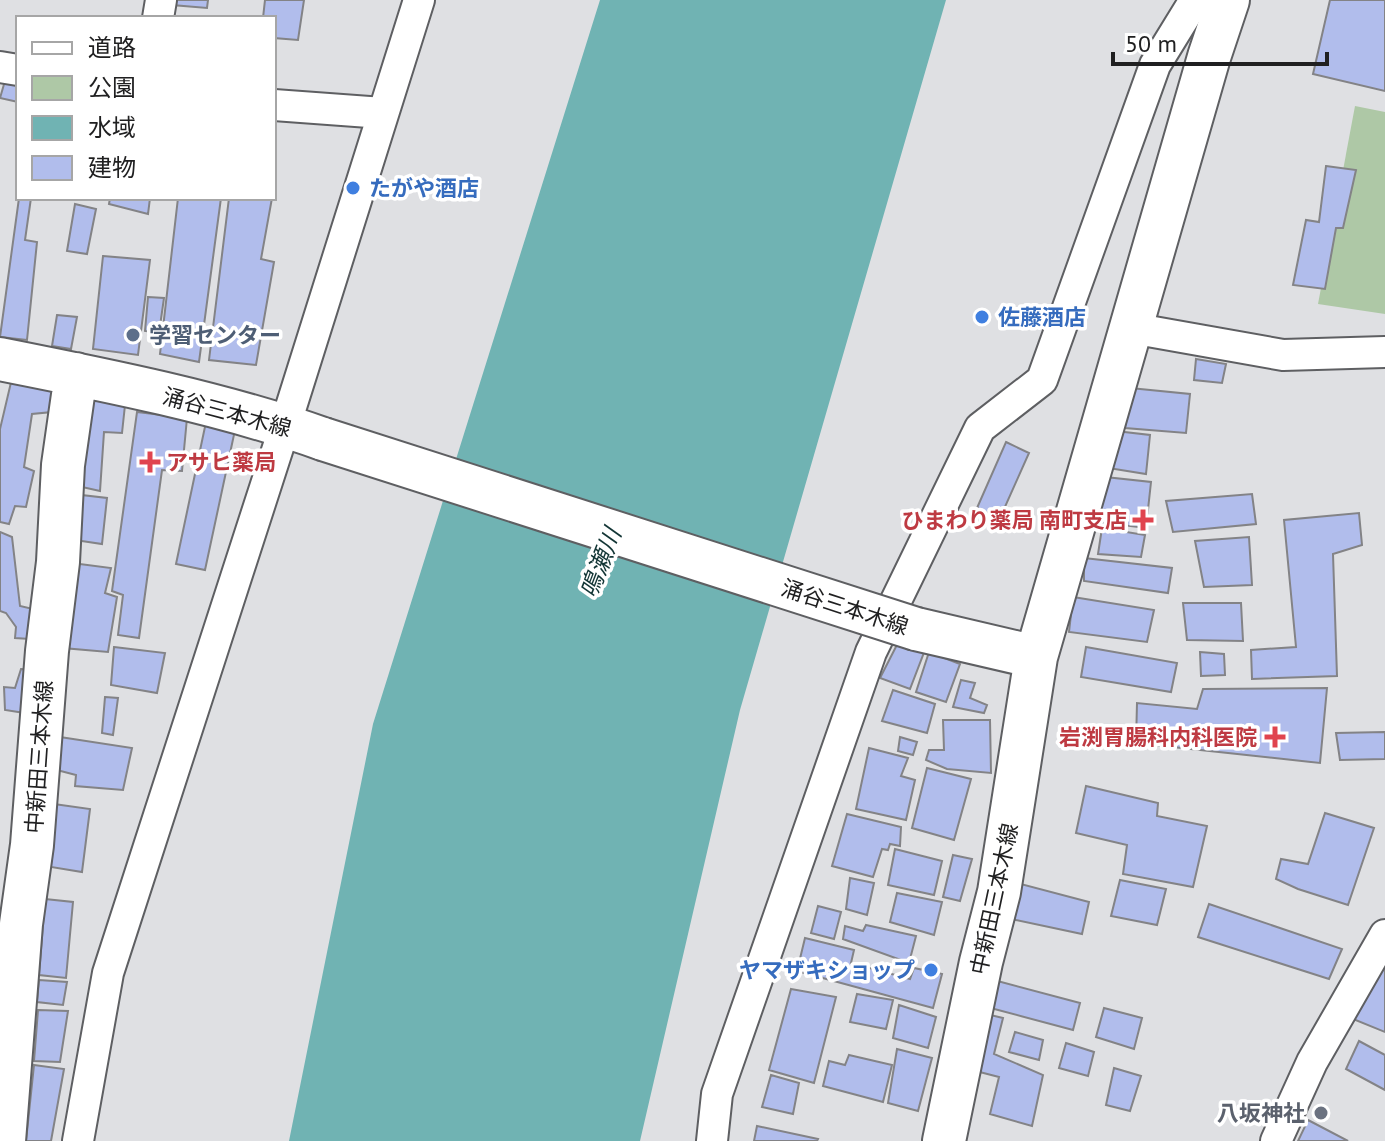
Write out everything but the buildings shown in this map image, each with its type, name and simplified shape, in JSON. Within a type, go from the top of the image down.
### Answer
[{"type":"main road","points":[[1036,657],[1228,0]]},
{"type":"main road","name":"涌谷三本木線","points":[[0,359],[76,374],[304,432],[916,629],[1036,657]]},
{"type":"main road","name":"中新田三本木線","points":[[4,1141],[11,923],[32,845],[47,651],[58,562],[63,465],[76,374]]},
{"type":"main road","name":"中新田三本木線","points":[[944,1141],[999,892],[1036,657]]},
{"type":"street","points":[[78,1141],[108,973],[304,432],[406,15],[419,0]]},
{"type":"street","points":[[712,1141],[717,1094],[871,652],[980,428],[1042,380],[1155,65],[1195,0]]},
{"type":"street","points":[[276,105],[383,113]]},
{"type":"street","points":[[1131,328],[1283,355],[1385,352]]},
{"type":"street","points":[[1276,1141],[1312,1062],[1385,935]]},
{"type":"green space","points":[[1355,106],[1385,112],[1385,314],[1318,304]]},
{"type":"water","name":"鳴瀬川","points":[[600,0],[946,0],[740,710],[640,1141],[289,1141],[373,724]]},
{"type":"place","name":"たがや酒店","points":[[353,188]]},
{"type":"place","name":"佐藤酒店","points":[[982,317]]},
{"type":"place","name":"学習センター","points":[[133,335]]},
{"type":"place","name":"アサヒ薬局","points":[[150,462]]},
{"type":"place","name":"ひまわり薬局 南町支店","points":[[1143,520]]},
{"type":"place","name":"岩渕胃腸科内科医院","points":[[1275,737]]},
{"type":"place","name":"ヤマザキショップ","points":[[931,970]]},
{"type":"place","name":"八坂神社","points":[[1321,1113]]}]
